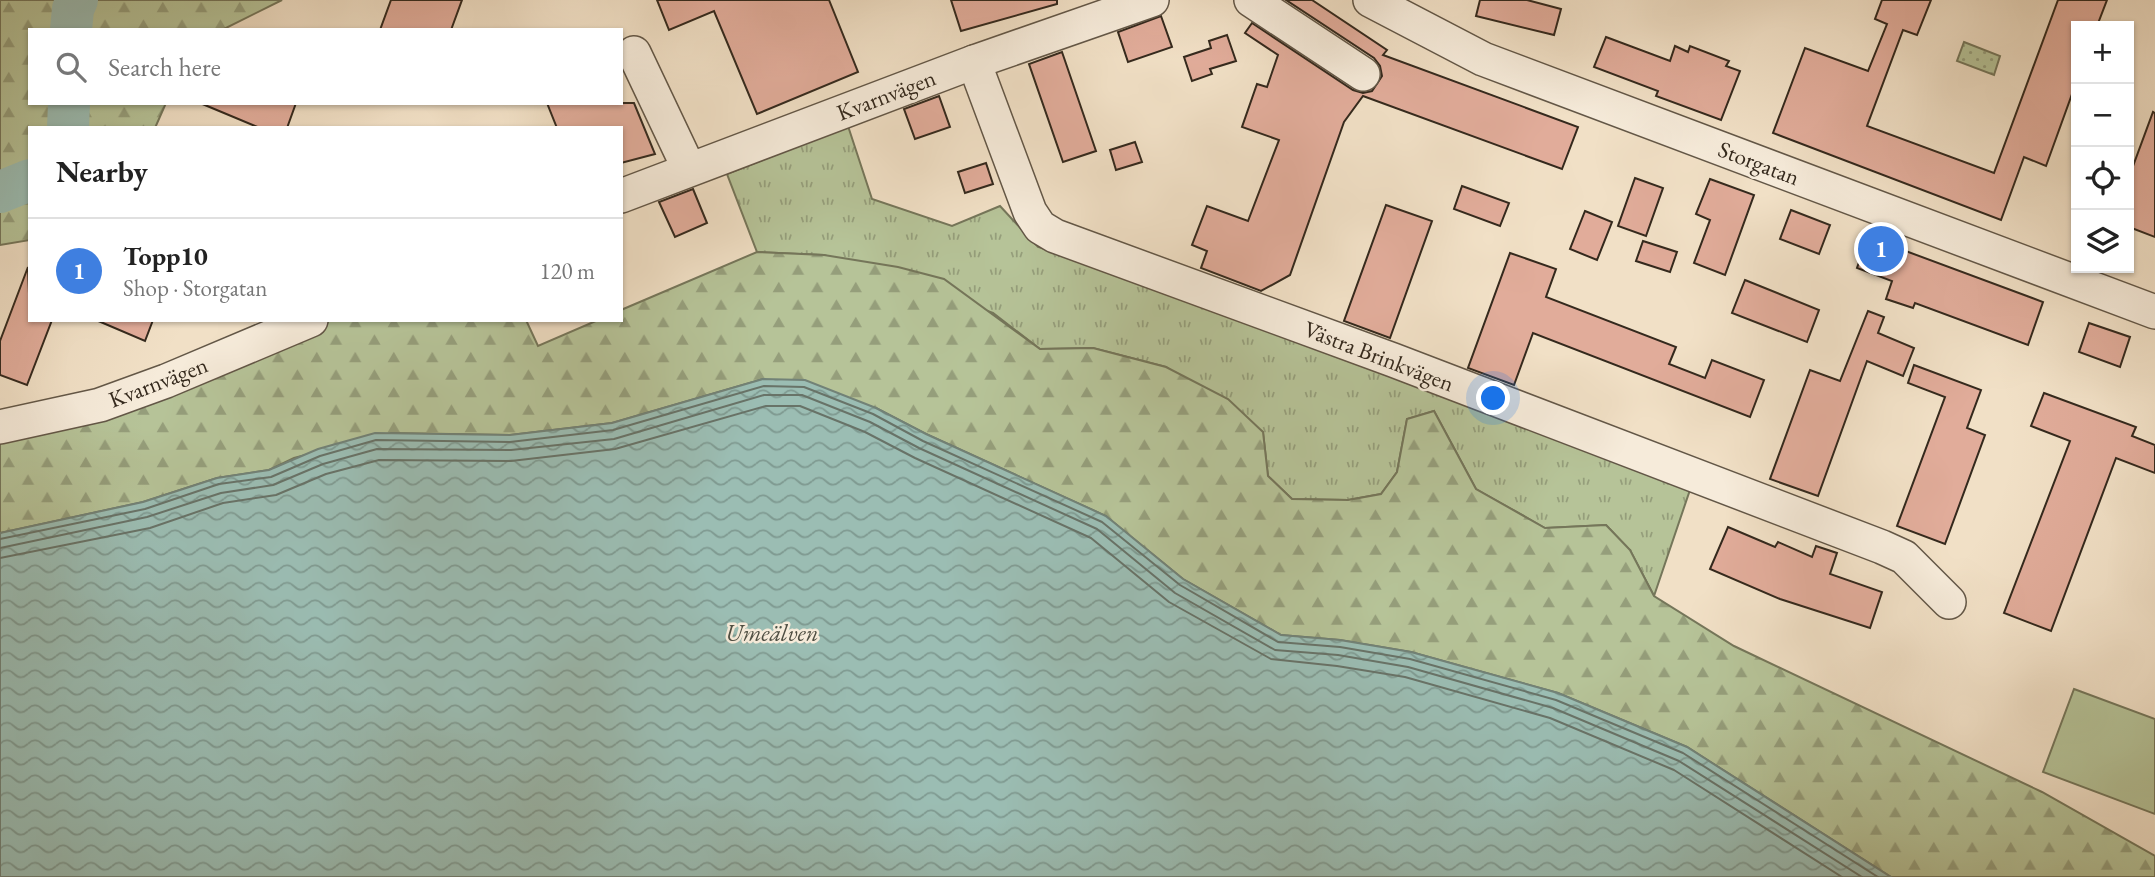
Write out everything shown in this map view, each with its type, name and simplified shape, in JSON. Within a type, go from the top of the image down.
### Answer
[{"type":"street","name":"Kvarnvägen","points":[[623,195],[974,62],[1152,0]]},
{"type":"street","points":[[1251,0],[1363,74]]},
{"type":"street","name":"Storgatan","points":[[1370,0],[1483,59],[2155,312]]},
{"type":"street","points":[[634,54],[689,169]]},
{"type":"street","name":"Västra Brinkvägen","points":[[974,62],[1030,212],[1040,227],[1055,236],[1394,360],[1904,556],[1949,602]]},
{"type":"street","name":"Kvarnvägen","points":[[0,427],[100,405],[166,381],[306,322]]},
{"type":"green space","points":[[0,0],[282,0],[226,28],[28,28],[28,105],[165,105],[156,126],[28,126],[28,240],[0,245]]},
{"type":"green space","points":[[1964,42],[2000,56],[1994,75],[1957,61]]},
{"type":"green space","points":[[848,126],[872,199],[952,226],[1000,206],[1038,247],[1156,284],[1693,481],[1654,596],[1630,550],[1606,525],[1545,528],[1476,489],[1434,411],[1407,419],[1397,472],[1381,494],[1348,500],[1292,499],[1268,476],[1263,432],[1166,367],[1093,348],[1040,349],[993,313],[824,255],[757,252],[727,174]]},
{"type":"green space","points":[[757,252],[824,255],[898,267],[944,279],[1040,349],[1093,348],[1166,367],[1228,399],[1263,432],[1268,476],[1292,499],[1348,500],[1381,494],[1397,472],[1407,419],[1434,411],[1476,489],[1545,528],[1606,525],[1630,550],[1654,596],[1734,646],[2042,792],[2155,856],[2155,877],[1891,877],[1687,747],[1558,693],[1411,652],[1340,640],[1281,635],[1183,579],[1106,516],[926,434],[876,408],[763,379],[612,423],[510,435],[391,433],[294,458],[269,470],[217,478],[143,502],[0,533],[0,427],[305,322],[527,322],[538,346],[593,322],[623,322],[623,309]]},
{"type":"green space","points":[[2074,689],[2155,719],[2155,814],[2043,772]]},
{"type":"water","name":"Umeälven","points":[[763,379],[805,380],[876,408],[926,434],[1106,516],[1183,579],[1281,635],[1340,640],[1411,652],[1558,693],[1687,747],[1891,877],[0,877],[0,533],[143,502],[217,478],[269,470],[318,449],[375,433],[510,435],[612,423]]},
{"type":"building","points":[[391,0],[462,0],[452,28],[381,28]]},
{"type":"building","points":[[657,0],[829,0],[858,72],[757,114],[714,11],[669,30]]},
{"type":"building","points":[[951,0],[1057,0],[1057,4],[961,31]]},
{"type":"building","points":[[1286,0],[1312,0],[1387,50],[1383,55],[1578,127],[1562,169],[1363,96],[1344,122],[1290,275],[1261,291],[1201,268],[1207,251],[1192,245],[1207,206],[1248,221],[1279,140],[1242,127],[1257,84],[1267,87],[1278,55],[1245,33],[1252,23],[1353,90],[1363,93],[1372,91],[1382,76],[1380,66],[1374,58]]},
{"type":"building","points":[[1480,0],[1527,0],[1561,9],[1554,35],[1476,16]]},
{"type":"building","points":[[1882,0],[1931,0],[1917,35],[1903,30],[1867,126],[1994,173],[2058,0],[2107,0],[2099,21],[2071,21],[2071,97],[2046,166],[2024,157],[2001,220],[1773,133],[1805,48],[1868,71],[1887,24],[1875,19]]},
{"type":"building","points":[[1161,16],[1172,47],[1128,62],[1118,32]]},
{"type":"building","points":[[1227,35],[1236,61],[1210,69],[1212,74],[1192,81],[1184,57],[1211,48],[1209,41]]},
{"type":"building","points":[[1606,37],[1670,61],[1675,46],[1688,52],[1690,46],[1729,61],[1726,66],[1740,71],[1721,120],[1656,96],[1658,91],[1594,67]]},
{"type":"building","points":[[1062,52],[1096,151],[1063,162],[1029,64]]},
{"type":"building","points":[[939,96],[950,127],[915,139],[904,109]]},
{"type":"building","points":[[634,103],[655,154],[623,162],[623,126],[556,126],[548,105]]},
{"type":"building","points":[[205,105],[295,105],[288,126],[255,126]]},
{"type":"building","points":[[2153,112],[2155,237],[2134,229],[2134,163]]},
{"type":"building","points":[[1135,142],[1142,162],[1116,170],[1110,150]]},
{"type":"building","points":[[986,163],[993,184],[965,193],[958,172]]},
{"type":"building","points":[[1635,178],[1663,188],[1646,236],[1618,226]]},
{"type":"building","points":[[1710,179],[1754,195],[1725,275],[1694,263],[1710,220],[1696,214]]},
{"type":"building","points":[[1462,186],[1509,203],[1500,226],[1454,209]]},
{"type":"building","points":[[693,189],[707,223],[675,237],[659,202]]},
{"type":"building","points":[[1386,205],[1432,221],[1390,338],[1344,321]]},
{"type":"building","points":[[1791,210],[1830,225],[1819,254],[1780,239]]},
{"type":"building","points":[[1585,211],[1612,222],[1597,260],[1570,249]]},
{"type":"building","points":[[1868,237],[2043,302],[2028,345],[1915,303],[1913,308],[1886,299],[1892,281],[1857,268]]},
{"type":"building","points":[[1643,241],[1677,252],[1670,272],[1636,261]]},
{"type":"building","points":[[1510,253],[1556,269],[1546,297],[1676,347],[1669,364],[1705,378],[1712,360],[1764,380],[1750,417],[1533,333],[1514,385],[1468,368]]},
{"type":"building","points":[[28,267],[28,322],[51,322],[27,385],[0,375],[0,341]]},
{"type":"building","points":[[1745,280],[1819,310],[1807,342],[1732,313]]},
{"type":"building","points":[[1868,311],[1884,317],[1878,333],[1914,348],[1903,376],[1867,361],[1818,496],[1770,479],[1810,370],[1840,381]]},
{"type":"building","points":[[101,322],[152,322],[145,341]]},
{"type":"building","points":[[2089,323],[2130,337],[2120,367],[2079,352]]},
{"type":"building","points":[[1914,365],[1981,390],[1967,428],[1985,435],[1945,544],[1897,526],[1945,397],[1908,383]]},
{"type":"building","points":[[2044,393],[2136,427],[2132,436],[2155,445],[2155,473],[2116,458],[2051,631],[2004,613],[2070,441],[2031,426]]},
{"type":"building","points":[[1728,527],[1775,547],[1778,542],[1812,557],[1816,546],[1837,553],[1830,574],[1882,592],[1870,628],[1780,599],[1710,569]]},
{"type":"waterway","points":[[71,28],[77,0]]},
{"type":"waterway","points":[[68,126],[69,105]]},
{"type":"waterway","points":[[0,192],[28,181]]},
{"type":"place","name":"Topp10","points":[[1881,249]]}]
